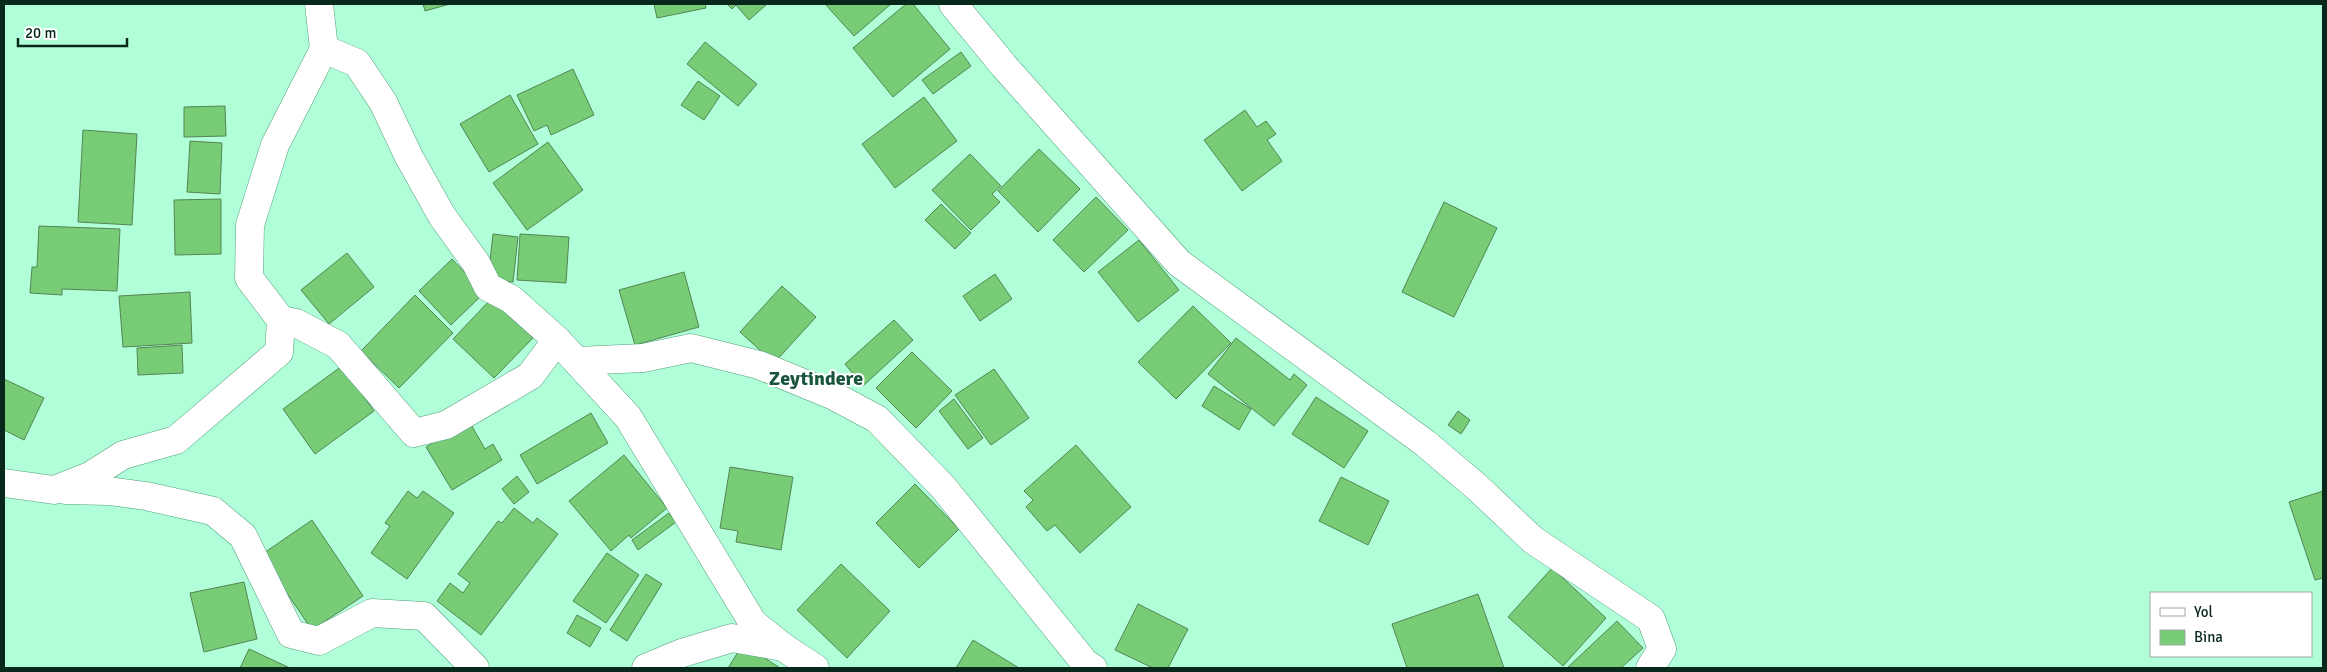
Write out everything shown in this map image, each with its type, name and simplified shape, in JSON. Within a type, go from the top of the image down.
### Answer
[{"type":"street","points":[[319,4],[324,49],[275,146],[250,225],[248,278],[281,320],[296,323],[338,345],[414,434],[446,425],[530,376],[557,340]]},
{"type":"street","points":[[953,4],[1004,66],[1179,263],[1425,443],[1478,488],[1533,540],[1651,619],[1662,649],[1650,668]]},
{"type":"street","points":[[324,49],[357,63],[383,102],[409,157],[442,216],[476,263],[488,287],[511,299],[557,340],[628,417],[753,623],[783,647],[815,668]]},
{"type":"street","points":[[54,490],[90,476],[123,455],[176,440],[279,352],[281,320]]},
{"type":"street","points":[[577,361],[643,358],[691,348],[759,365],[832,395],[877,419],[943,487],[1085,663],[1093,668]]},
{"type":"street","points":[[4,484],[54,490],[109,491],[146,496],[212,511],[243,536],[291,634],[319,641],[372,613],[424,616],[475,668]]},
{"type":"street","points":[[646,668],[682,653],[732,638],[783,647]]},
{"type":"building","points":[[423,4],[450,4],[425,11]]},
{"type":"building","points":[[654,4],[705,4],[706,8],[657,18]]},
{"type":"building","points":[[727,4],[766,5],[749,20],[736,5],[732,9]]},
{"type":"building","points":[[825,4],[891,4],[854,36]]},
{"type":"building","points":[[906,4],[913,4],[950,49],[893,97],[853,48]]},
{"type":"building","points":[[705,42],[757,84],[738,106],[687,64]]},
{"type":"building","points":[[961,52],[971,66],[933,94],[922,80]]},
{"type":"building","points":[[573,69],[594,115],[551,135],[547,125],[534,131],[517,95]]},
{"type":"building","points":[[698,81],[720,96],[704,120],[681,105]]},
{"type":"building","points":[[510,95],[538,144],[489,172],[460,124]]},
{"type":"building","points":[[924,97],[957,141],[895,188],[862,144]]},
{"type":"building","points":[[225,106],[226,136],[184,137],[184,107]]},
{"type":"building","points":[[1245,110],[1257,127],[1266,121],[1276,134],[1267,140],[1282,161],[1242,191],[1204,140]]},
{"type":"building","points":[[83,130],[137,134],[132,225],[78,222]]},
{"type":"building","points":[[190,141],[222,143],[220,194],[187,192]]},
{"type":"building","points":[[548,142],[583,190],[527,230],[493,183]]},
{"type":"building","points":[[1039,149],[1080,189],[1038,232],[998,191]]},
{"type":"building","points":[[970,154],[1001,186],[992,194],[1000,202],[971,230],[932,190]]},
{"type":"building","points":[[1096,197],[1128,230],[1084,272],[1053,240]]},
{"type":"building","points":[[221,199],[221,254],[175,255],[174,200]]},
{"type":"building","points":[[1444,202],[1497,228],[1454,317],[1402,292]]},
{"type":"building","points":[[941,204],[971,233],[955,249],[925,220]]},
{"type":"building","points":[[39,226],[120,229],[117,291],[62,289],[62,295],[30,293],[32,267],[37,267]]},
{"type":"building","points":[[493,234],[518,237],[513,282],[488,279]]},
{"type":"building","points":[[520,234],[569,237],[566,283],[517,280]]},
{"type":"building","points":[[1139,240],[1179,290],[1138,322],[1098,272]]},
{"type":"building","points":[[347,253],[374,287],[329,324],[301,290]]},
{"type":"building","points":[[452,259],[484,293],[451,325],[419,291]]},
{"type":"building","points":[[684,272],[699,327],[635,345],[619,290]]},
{"type":"building","points":[[995,274],[1012,299],[980,321],[963,296]]},
{"type":"building","points":[[782,286],[816,317],[774,363],[740,332]]},
{"type":"building","points":[[190,292],[192,343],[123,347],[119,296]]},
{"type":"building","points":[[415,295],[453,333],[399,388],[361,351]]},
{"type":"building","points":[[492,298],[533,338],[494,378],[453,339]]},
{"type":"building","points":[[1193,306],[1231,343],[1176,399],[1138,362]]},
{"type":"building","points":[[894,320],[913,340],[863,386],[845,364]]},
{"type":"building","points":[[1236,338],[1290,380],[1294,374],[1307,385],[1274,426],[1208,374]]},
{"type":"building","points":[[182,345],[183,373],[138,375],[137,348]]},
{"type":"building","points":[[912,352],[952,391],[916,428],[876,388]]},
{"type":"building","points":[[342,366],[374,411],[315,454],[283,409]]},
{"type":"building","points":[[994,369],[1029,418],[991,445],[955,395]]},
{"type":"building","points":[[4,379],[44,398],[24,440],[4,430]]},
{"type":"building","points":[[1214,386],[1251,409],[1239,430],[1202,406]]},
{"type":"building","points":[[1316,397],[1368,431],[1344,468],[1292,434]]},
{"type":"building","points":[[954,399],[983,438],[968,449],[939,411]]},
{"type":"building","points":[[1458,411],[1470,420],[1461,434],[1448,425]]},
{"type":"building","points":[[591,413],[608,443],[537,484],[520,455]]},
{"type":"building","points":[[469,421],[485,449],[493,444],[502,460],[452,490],[426,447]]},
{"type":"building","points":[[1076,445],[1131,507],[1080,553],[1055,525],[1047,531],[1026,507],[1033,500],[1024,491]]},
{"type":"building","points":[[624,455],[667,508],[631,538],[629,535],[611,551],[569,501]]},
{"type":"building","points":[[730,467],[793,477],[781,550],[736,542],[738,531],[720,528]]},
{"type":"building","points":[[517,476],[529,492],[514,504],[502,489]]},
{"type":"building","points":[[1341,477],[1389,501],[1368,545],[1319,521]]},
{"type":"building","points":[[915,484],[959,529],[919,568],[876,523]]},
{"type":"building","points":[[408,491],[417,498],[423,491],[454,513],[407,579],[371,553],[390,526],[385,523]]},
{"type":"building","points":[[2323,491],[2323,578],[2315,580],[2289,502]]},
{"type":"building","points":[[514,508],[533,523],[537,518],[558,534],[481,635],[437,601],[450,583],[463,593],[470,583],[458,574],[498,521],[502,523]]},
{"type":"building","points":[[669,513],[676,522],[638,550],[632,540]]},
{"type":"building","points":[[312,520],[363,596],[312,630],[261,555]]},
{"type":"building","points":[[607,553],[639,575],[606,623],[573,601]]},
{"type":"building","points":[[841,564],[890,611],[847,658],[797,610]]},
{"type":"building","points":[[1552,568],[1606,618],[1563,666],[1508,617]]},
{"type":"building","points":[[646,574],[662,584],[627,641],[610,630]]},
{"type":"building","points":[[244,582],[257,639],[204,652],[190,593]]},
{"type":"building","points":[[1478,594],[1504,668],[1407,668],[1392,624]]},
{"type":"building","points":[[1138,604],[1188,629],[1168,668],[1153,668],[1115,650]]},
{"type":"building","points":[[577,615],[601,628],[590,647],[567,633]]},
{"type":"building","points":[[1617,621],[1643,648],[1621,668],[1567,668]]},
{"type":"building","points":[[973,640],[1019,668],[956,668]]},
{"type":"building","points":[[743,644],[780,668],[728,668]]},
{"type":"building","points":[[249,649],[290,668],[240,668]]},
{"type":"district","name":"Zeytindere","points":[[816,378]]}]
